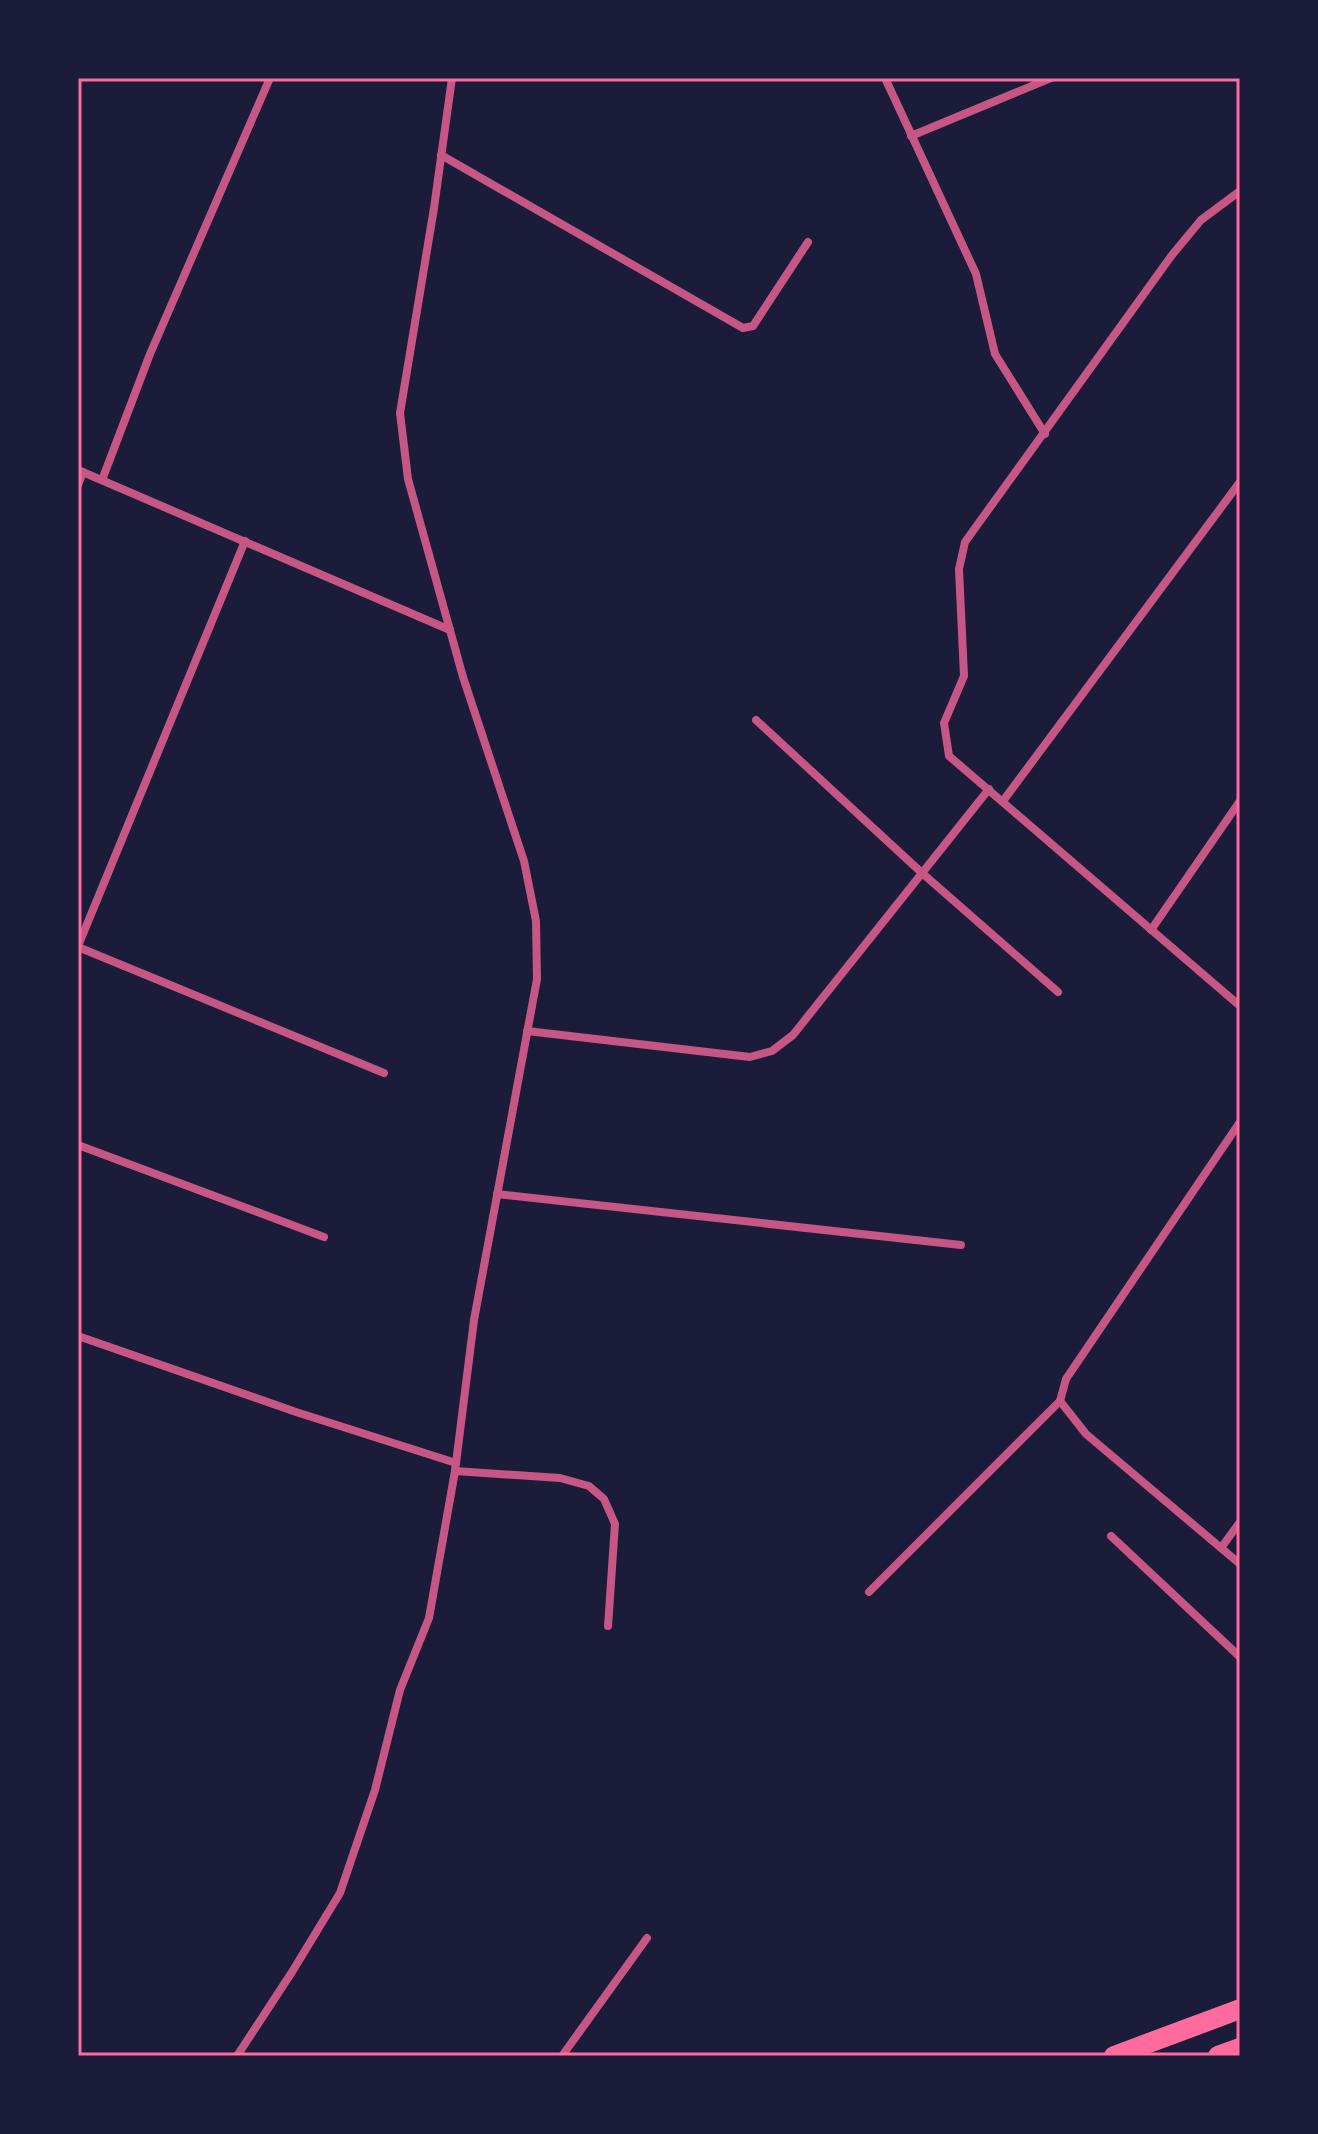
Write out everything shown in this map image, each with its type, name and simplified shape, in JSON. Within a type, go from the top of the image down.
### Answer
[{"type":"main road","points":[[1114,2056],[1240,2009]]},
{"type":"main road","points":[[1218,2056],[1240,2048]]},
{"type":"street","points":[[102,480],[150,354],[270,78]]},
{"type":"street","points":[[237,2056],[340,1893],[375,1790],[400,1690],[429,1618],[456,1467],[474,1320],[537,979],[536,921],[524,861],[450,630],[408,479],[400,413],[452,78]]},
{"type":"street","points":[[885,78],[976,274],[995,354],[1045,434]]},
{"type":"street","points":[[911,136],[1051,78]]},
{"type":"street","points":[[441,155],[743,328],[753,326],[808,242]]},
{"type":"street","points":[[1240,191],[1201,220],[1172,255],[965,542],[959,569],[964,676],[944,723],[949,756],[1240,1006]]},
{"type":"street","points":[[78,485],[81,471],[450,630]]},
{"type":"street","points":[[1003,801],[1240,482]]},
{"type":"street","points":[[245,541],[78,947],[384,1073]]},
{"type":"street","points":[[756,720],[922,873],[1058,992]]},
{"type":"street","points":[[527,1031],[750,1057],[772,1051],[793,1035],[989,789]]},
{"type":"street","points":[[1151,930],[1240,801]]},
{"type":"street","points":[[869,1592],[1060,1401],[1066,1379],[1240,1122]]},
{"type":"street","points":[[78,1145],[324,1237]]},
{"type":"street","points":[[497,1194],[961,1245]]},
{"type":"street","points":[[78,1336],[456,1467],[560,1478],[589,1486],[604,1499],[615,1524],[608,1626]]},
{"type":"street","points":[[1060,1401],[1086,1434],[1240,1564]]},
{"type":"street","points":[[1221,1548],[1240,1522]]},
{"type":"street","points":[[1111,1536],[1240,1657]]},
{"type":"street","points":[[562,2056],[647,1938]]}]
